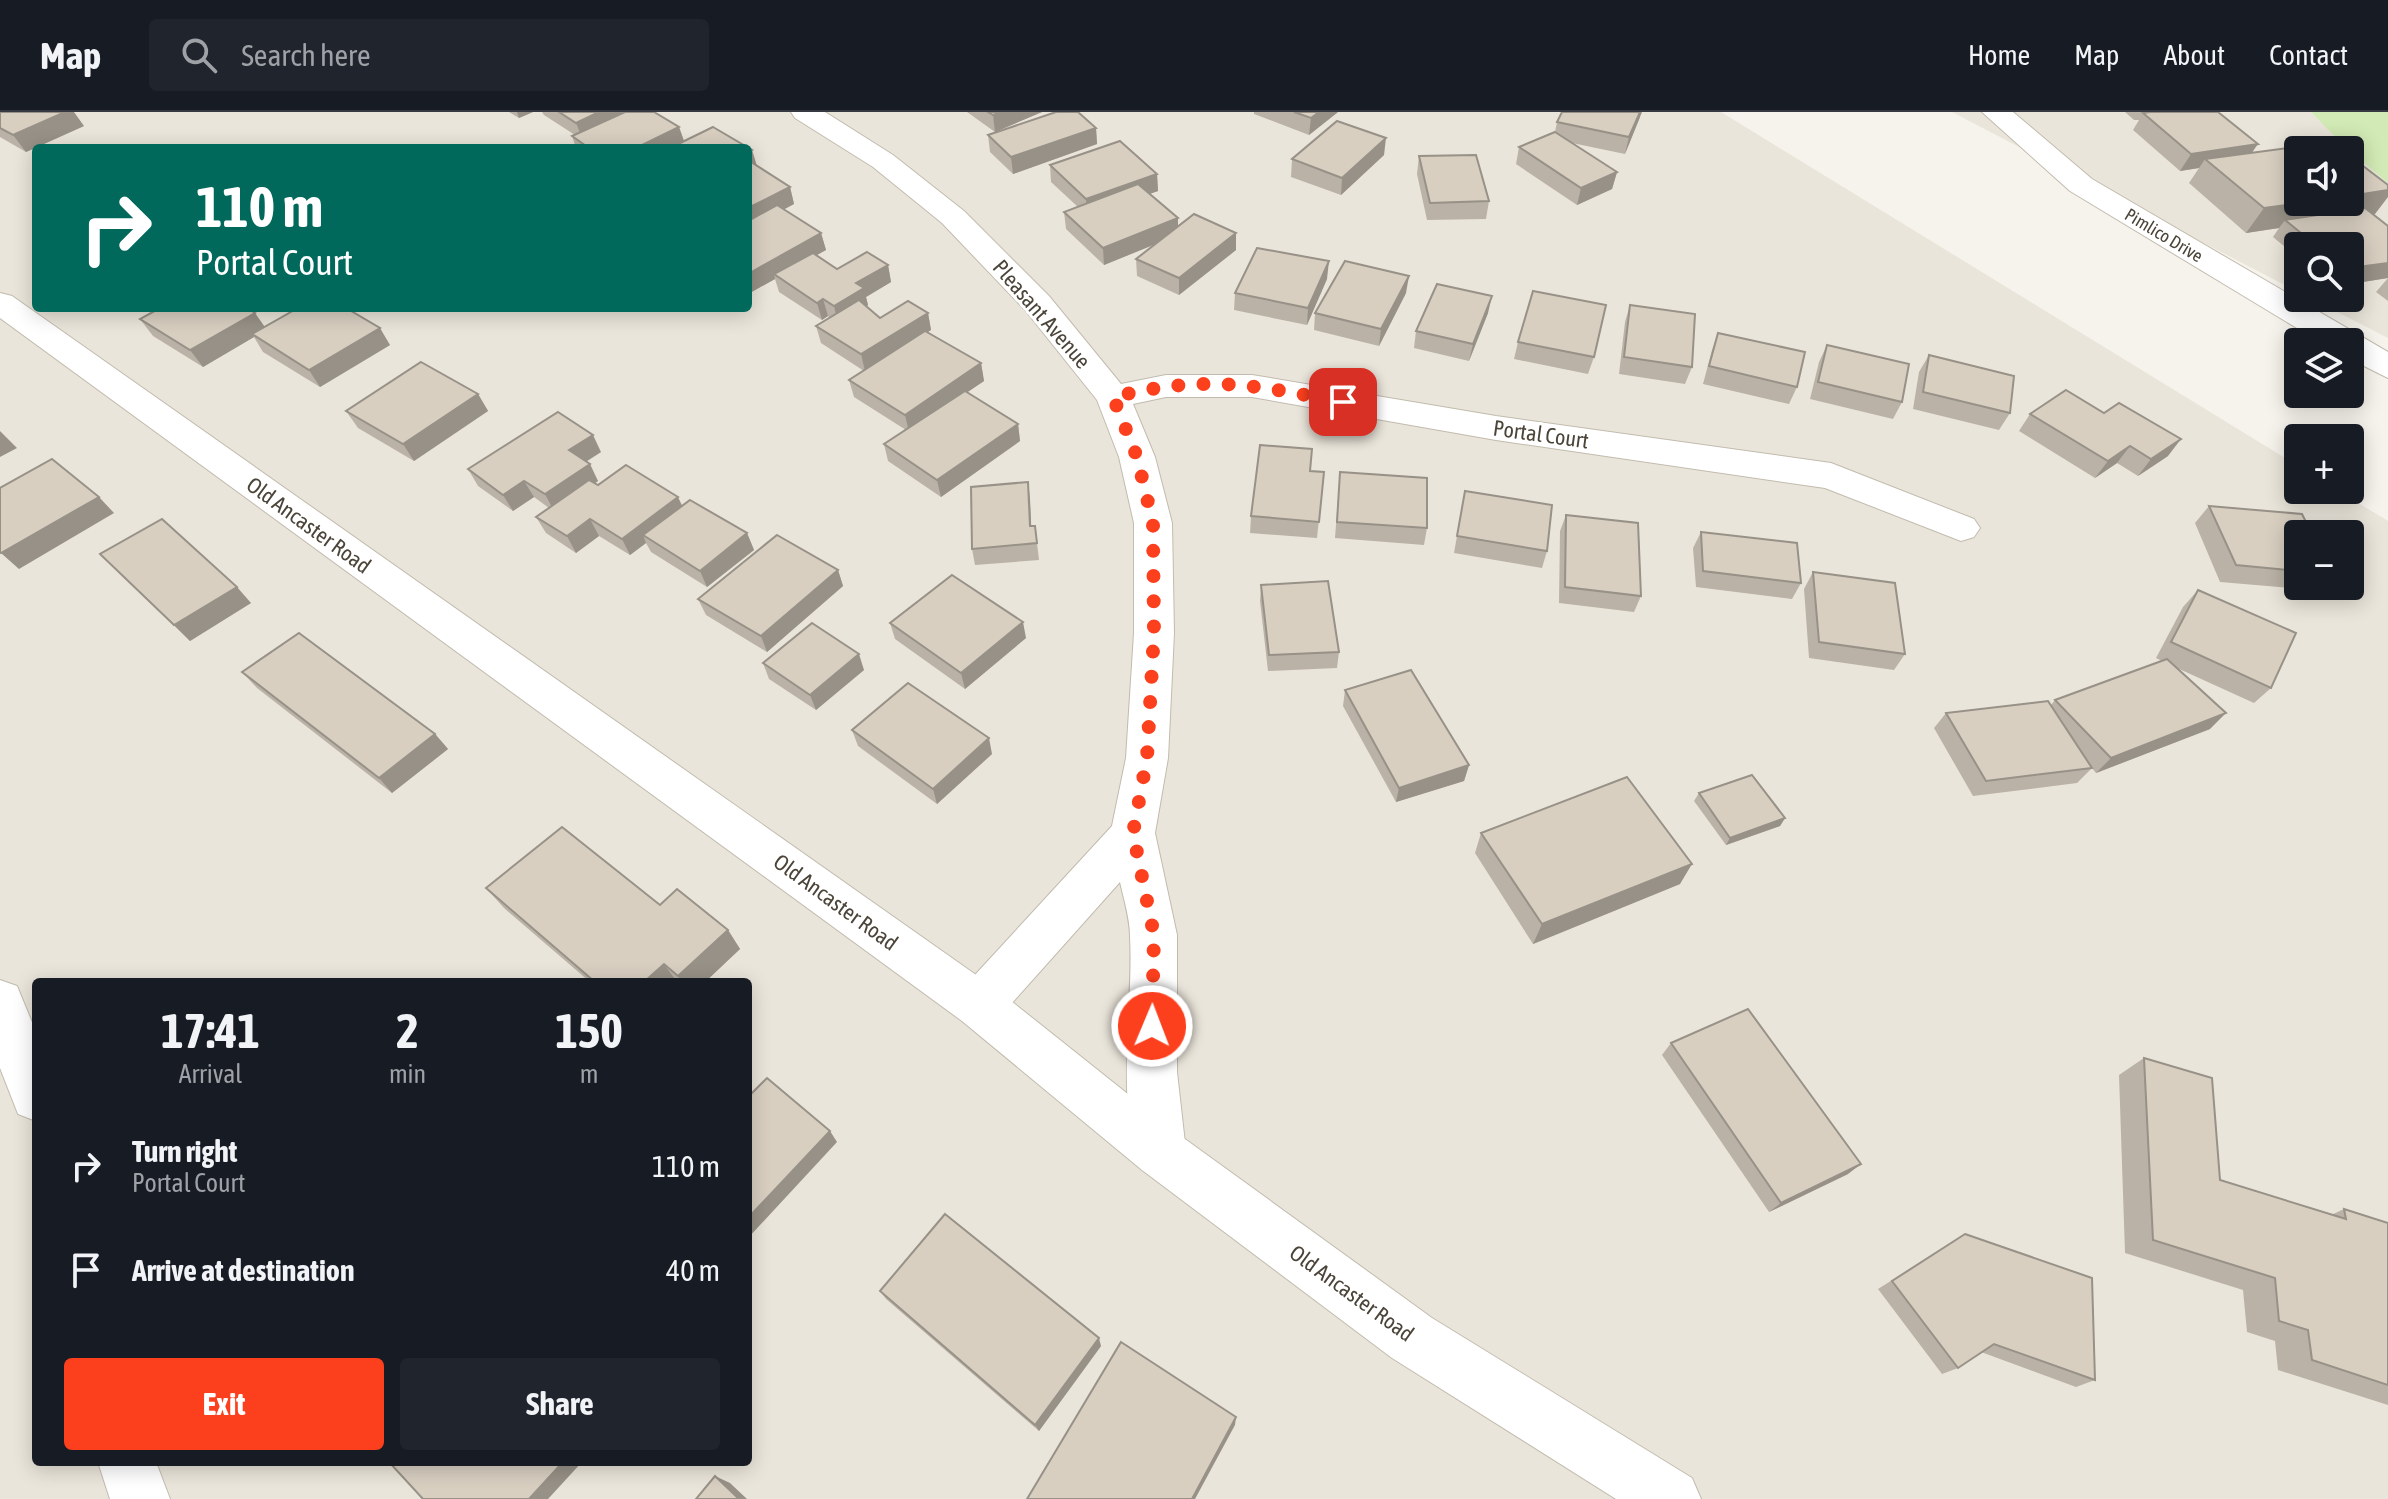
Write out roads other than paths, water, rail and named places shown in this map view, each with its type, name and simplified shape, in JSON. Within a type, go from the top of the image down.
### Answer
[{"type":"street","name":"Pleasant Avenue","points":[[805,112],[883,161],[953,217],[1037,303],[1113,397],[1137,457],[1153,523],[1154,633],[1147,758],[1133,833],[1154,935],[1152,1072],[1160,1152]]},
{"type":"street","name":"Pimlico Drive","points":[[1996,112],[2081,185],[2321,328]]},
{"type":"street","name":"Old Ancaster Road","points":[[0,303],[979,1005],[1160,1152],[1412,1338],[1671,1499]]},
{"type":"street","points":[[2364,353],[2388,367]]},
{"type":"street","name":"Portal Court","points":[[1113,397],[1166,386],[1252,386],[1496,428],[1831,476],[1961,528]]},
{"type":"street","name":"Pleasant Avenue","points":[[979,1005],[1099,875],[1133,833]]},
{"type":"street","points":[[0,1002],[32,1086]]},
{"type":"street","points":[[128,1466],[140,1499]]}]
